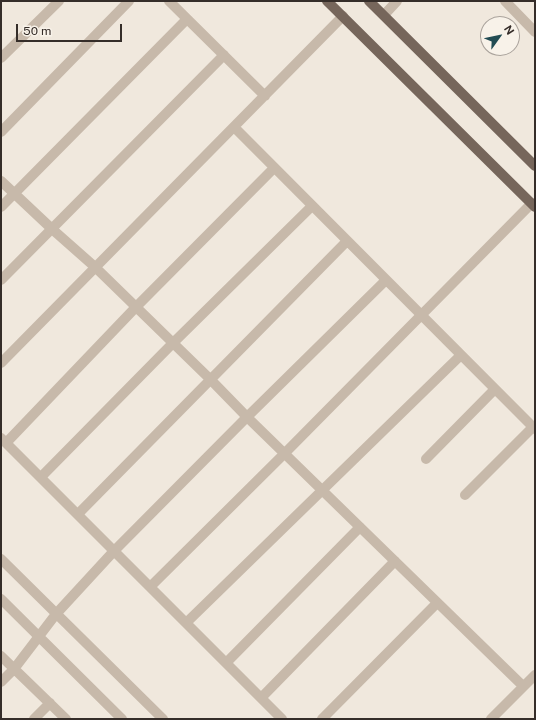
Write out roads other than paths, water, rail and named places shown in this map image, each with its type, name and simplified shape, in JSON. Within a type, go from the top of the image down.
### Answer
[{"type":"main road","points":[[328,1],[533,205]]},
{"type":"main road","points":[[369,1],[535,166]]},
{"type":"street","points":[[1,58],[59,1]]},
{"type":"street","points":[[1,132],[130,1]]},
{"type":"street","points":[[169,1],[265,96]]},
{"type":"street","points":[[384,15],[397,1]]},
{"type":"street","points":[[505,1],[533,24]]},
{"type":"street","points":[[1,363],[343,16]]},
{"type":"street","points":[[1,207],[187,19]]},
{"type":"street","points":[[1,280],[224,55]]},
{"type":"street","points":[[234,127],[534,428],[465,495]]},
{"type":"street","points":[[274,168],[3,440],[282,719]]},
{"type":"street","points":[[1,181],[95,267],[322,491],[523,686]]},
{"type":"street","points":[[150,587],[421,315],[533,205]]},
{"type":"street","points":[[41,478],[173,343],[312,206]]},
{"type":"street","points":[[78,514],[347,241]]},
{"type":"street","points":[[1,682],[14,669],[56,614],[114,551],[386,280]]},
{"type":"street","points":[[186,623],[461,355]]},
{"type":"street","points":[[426,459],[495,389]]},
{"type":"street","points":[[226,663],[360,527]]},
{"type":"street","points":[[1,560],[163,719]]},
{"type":"street","points":[[261,698],[395,561]]},
{"type":"street","points":[[1,599],[122,719]]},
{"type":"street","points":[[322,719],[437,603]]},
{"type":"street","points":[[1,656],[66,719]]},
{"type":"street","points":[[491,719],[535,675]]},
{"type":"street","points":[[34,719],[50,704]]}]
